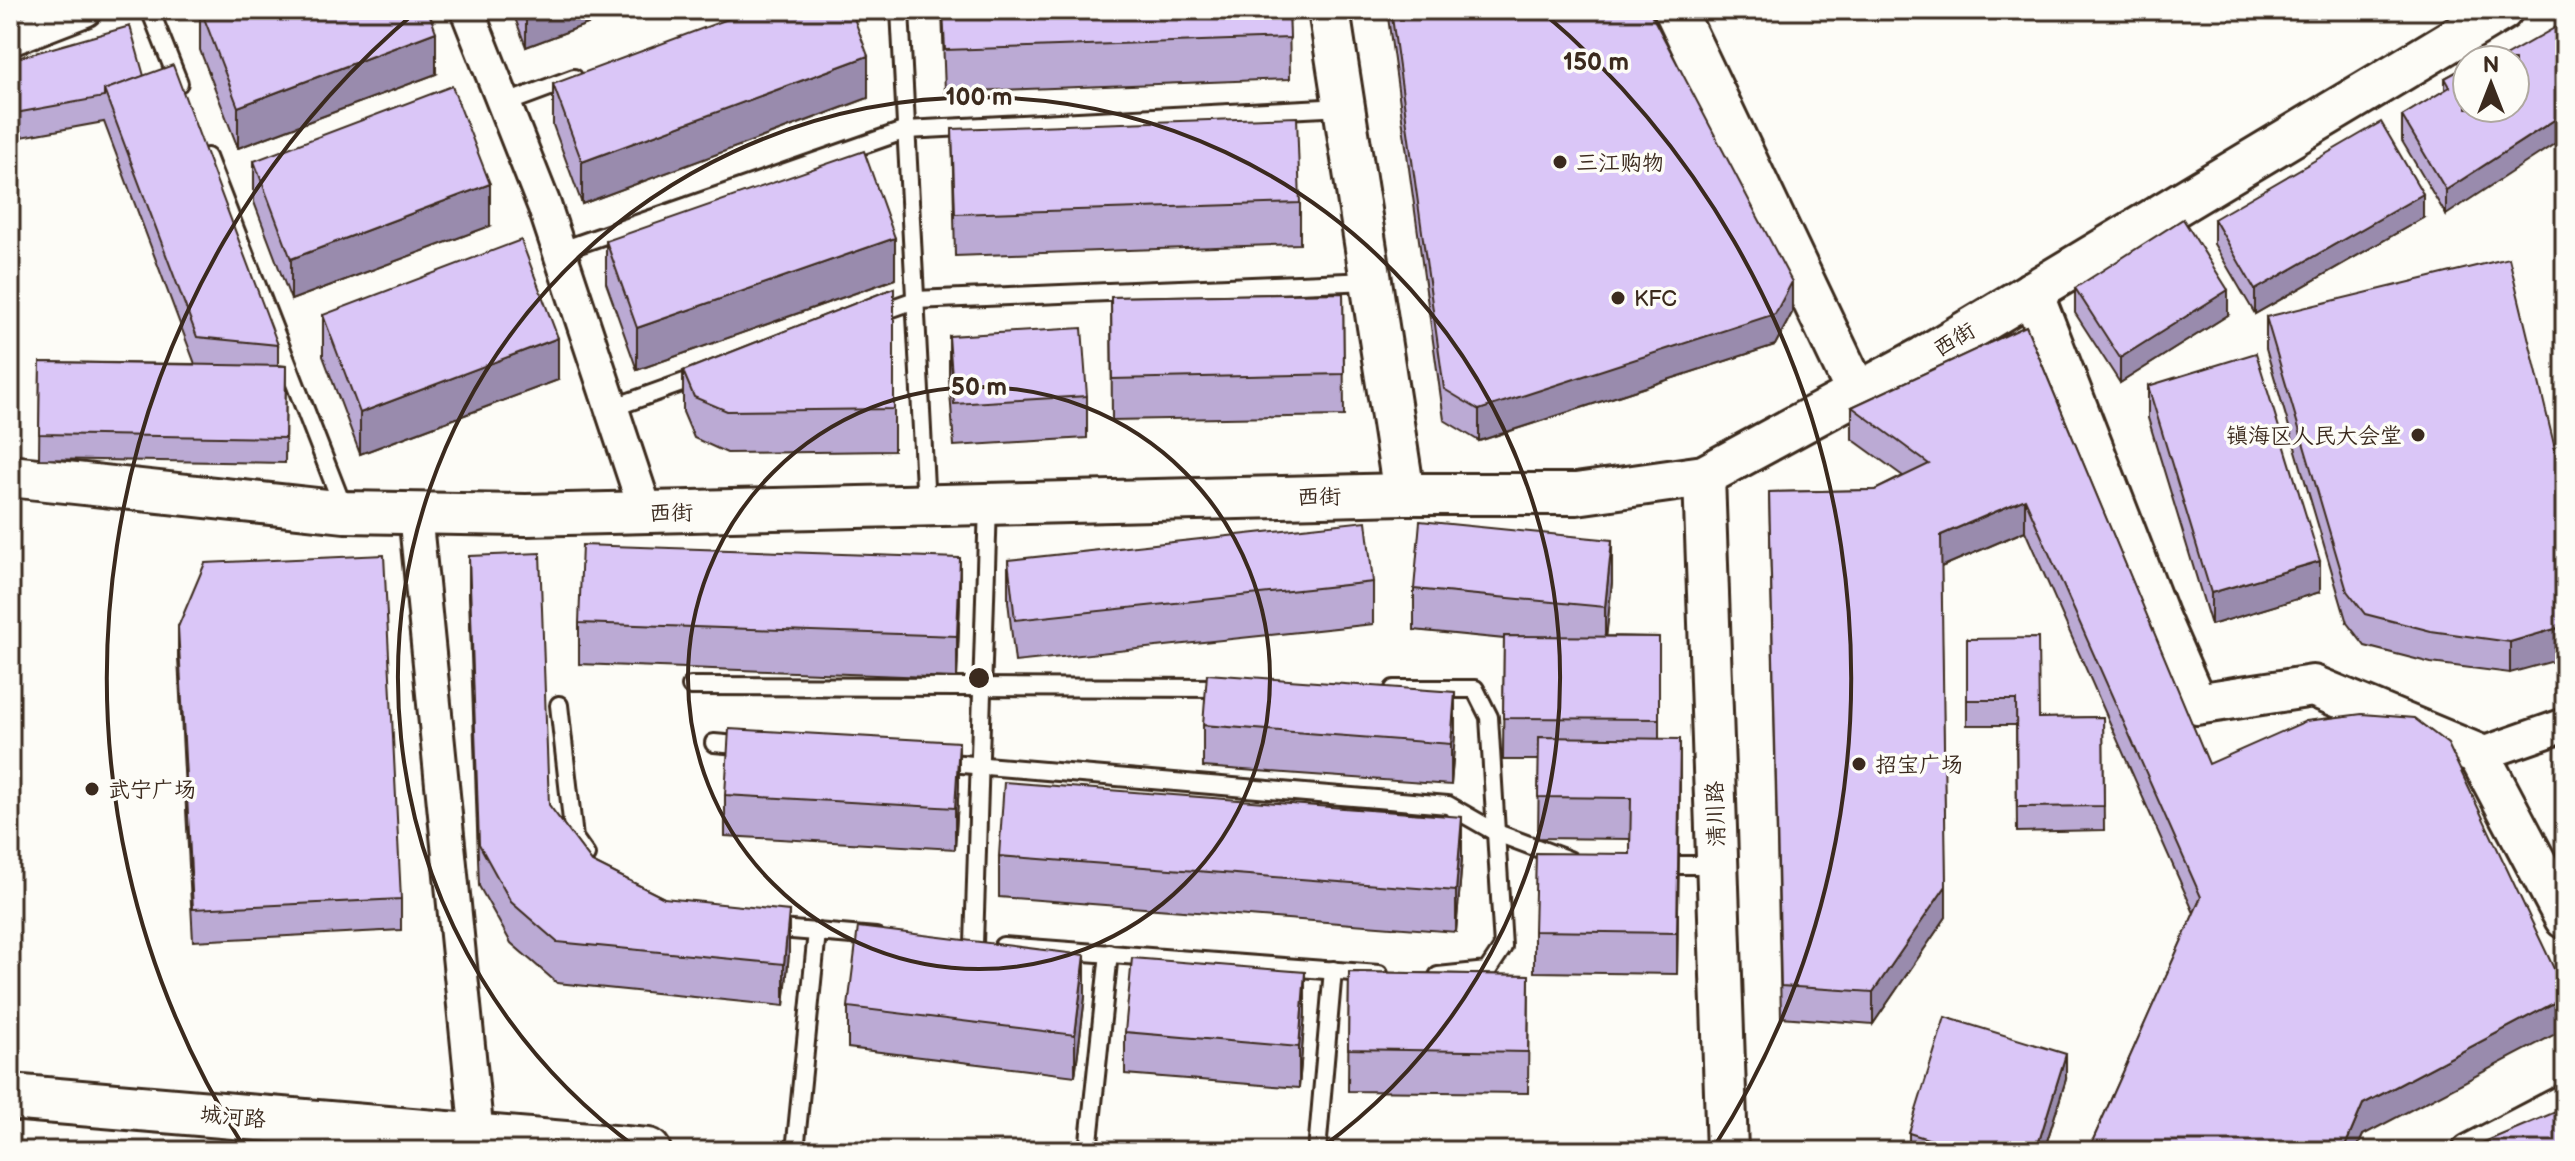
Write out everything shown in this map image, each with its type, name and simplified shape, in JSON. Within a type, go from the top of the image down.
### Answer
[{"type":"main road","name":"城河路","points":[[10,1097],[378,1134],[477,1136],[648,1151]]},
{"type":"street","points":[[10,39],[82,10]]},
{"type":"street","points":[[467,10],[559,251],[646,512]]},
{"type":"street","points":[[1329,10],[1404,494]]},
{"type":"street","points":[[1675,10],[1857,393]]},
{"type":"street","name":"西街","points":[[10,476],[345,512],[526,515],[1404,494],[1576,494],[1704,476],[1924,357],[2502,10]]},
{"type":"street","points":[[2032,292],[2158,617],[2196,704],[2313,686],[2479,755],[2565,918]]},
{"type":"street","name":"清川路","points":[[1704,476],[1727,1151]]},
{"type":"street","points":[[415,513],[477,1136]]},
{"type":"street","points":[[2479,755],[2565,725]]},
{"type":"street","points":[[2469,1151],[2565,1101]]},
{"type":"lane","points":[[150,10],[185,99]]},
{"type":"lane","points":[[900,10],[926,506]]},
{"type":"lane","points":[[504,104],[592,71]]},
{"type":"lane","points":[[559,251],[906,130],[1344,107]]},
{"type":"lane","points":[[202,143],[345,512]]},
{"type":"lane","points":[[857,320],[915,300],[1371,281]]},
{"type":"lane","points":[[612,408],[713,372]]},
{"type":"lane","points":[[988,504],[980,766],[967,943],[1395,975]]},
{"type":"lane","points":[[691,686],[1237,688]]},
{"type":"lane","points":[[1380,689],[1475,689],[1489,717],[1503,947],[1487,971],[1427,977]]},
{"type":"lane","points":[[559,705],[574,838],[600,874]]},
{"type":"lane","points":[[714,743],[761,747]]},
{"type":"lane","points":[[917,761],[1448,805],[1497,833],[1581,865]]},
{"type":"lane","points":[[1641,865],[1717,865]]},
{"type":"lane","points":[[759,928],[896,938]]},
{"type":"lane","points":[[795,1151],[817,932]]},
{"type":"lane","points":[[1088,1151],[1109,953]]},
{"type":"lane","points":[[1317,1151],[1333,970]]},
{"type":"building","points":[[201,10],[428,10],[436,32],[238,107]]},
{"type":"building","points":[[752,10],[851,10],[868,56],[582,162],[553,84]]},
{"type":"building","points":[[943,10],[1289,10],[1290,38],[945,50]]},
{"type":"building","name":"三江购物","points":[[1391,10],[1649,10],[1792,282],[1775,314],[1479,410],[1444,389]]},
{"type":"building","points":[[2565,22],[2565,113],[2446,190],[2402,116],[2450,87],[2445,78],[2451,75],[2451,124],[2531,124],[2531,44],[2526,44]]},
{"type":"building","points":[[130,26],[144,76],[104,90],[104,97],[10,114],[10,60]]},
{"type":"building","points":[[173,65],[278,345],[197,337],[104,90]]},
{"type":"building","points":[[452,86],[490,184],[291,259],[254,161]]},
{"type":"building","points":[[1297,117],[1300,203],[955,214],[952,129]]},
{"type":"building","points":[[2381,122],[2423,194],[2255,290],[2214,219]]},
{"type":"building","points":[[864,151],[895,238],[637,328],[606,241]]},
{"type":"building","points":[[2183,219],[2228,290],[2120,358],[2075,288]]},
{"type":"building","points":[[521,240],[558,338],[360,413],[323,315]]},
{"type":"building","name":"镇海区人民大会堂","points":[[2509,258],[2565,490],[2565,626],[2510,642],[2431,631],[2365,614],[2347,591],[2266,317]]},
{"type":"building","points":[[894,288],[894,409],[727,411],[694,397],[683,371]]},
{"type":"building","points":[[1343,293],[1344,374],[1112,379],[1111,297]]},
{"type":"building","name":"招宝广场","points":[[2026,326],[2209,764],[2306,721],[2362,714],[2414,718],[2448,744],[2565,992],[2565,997],[2363,1104],[2343,1151],[2088,1151],[2201,897],[2025,499],[1941,535],[1946,886],[1873,992],[1781,986],[1769,492],[1875,490],[1929,464],[1852,407]]},
{"type":"building","points":[[1082,328],[1087,396],[954,404],[949,336]]},
{"type":"building","points":[[10,340],[18,381],[10,383]]},
{"type":"building","points":[[2256,353],[2320,561],[2211,593],[2148,386]]},
{"type":"building","points":[[40,362],[286,366],[285,438],[39,434]]},
{"type":"building","points":[[1366,521],[1373,582],[1015,620],[1008,560]]},
{"type":"building","points":[[1420,521],[1612,540],[1605,607],[1414,589]]},
{"type":"building","points":[[582,545],[960,558],[957,636],[579,623]]},
{"type":"building","points":[[540,553],[549,805],[592,862],[664,898],[789,911],[784,964],[557,942],[511,902],[479,844],[469,556]]},
{"type":"building","points":[[384,555],[401,899],[193,909],[178,627],[205,563]]},
{"type":"building","points":[[1504,636],[1659,637],[1659,719],[1503,718]]},
{"type":"building","points":[[2038,638],[2039,718],[2103,717],[2104,806],[2017,807],[2016,700],[1967,700],[1967,639]]},
{"type":"building","points":[[1207,674],[1455,692],[1451,744],[1203,725]]},
{"type":"building","points":[[729,729],[959,742],[955,808],[725,795]]},
{"type":"building","points":[[1539,737],[1680,739],[1677,933],[1534,931],[1536,853],[1630,854],[1631,798],[1538,797]]},
{"type":"building","points":[[2565,760],[2565,777],[2559,762]]},
{"type":"building","points":[[1004,782],[1462,817],[1456,891],[999,856]]},
{"type":"building","points":[[858,927],[1085,955],[1075,1035],[848,1007]]},
{"type":"building","points":[[1132,958],[1305,972],[1299,1047],[1125,1032]]},
{"type":"building","points":[[1349,972],[1529,975],[1528,1052],[1348,1049]]},
{"type":"building","points":[[1945,1017],[2066,1054],[2036,1151],[1966,1151],[1909,1133]]},
{"type":"building","points":[[2565,1108],[2565,1151],[2463,1151]]},
{"type":"place","name":"三江购物","points":[[1560,162]]},
{"type":"place","name":"KFC","points":[[1618,298]]},
{"type":"place","name":"镇海区人民大会堂","points":[[2418,435]]},
{"type":"place","name":"招宝广场","points":[[1859,764]]},
{"type":"place","name":"武宁广场","points":[[92,789]]}]
